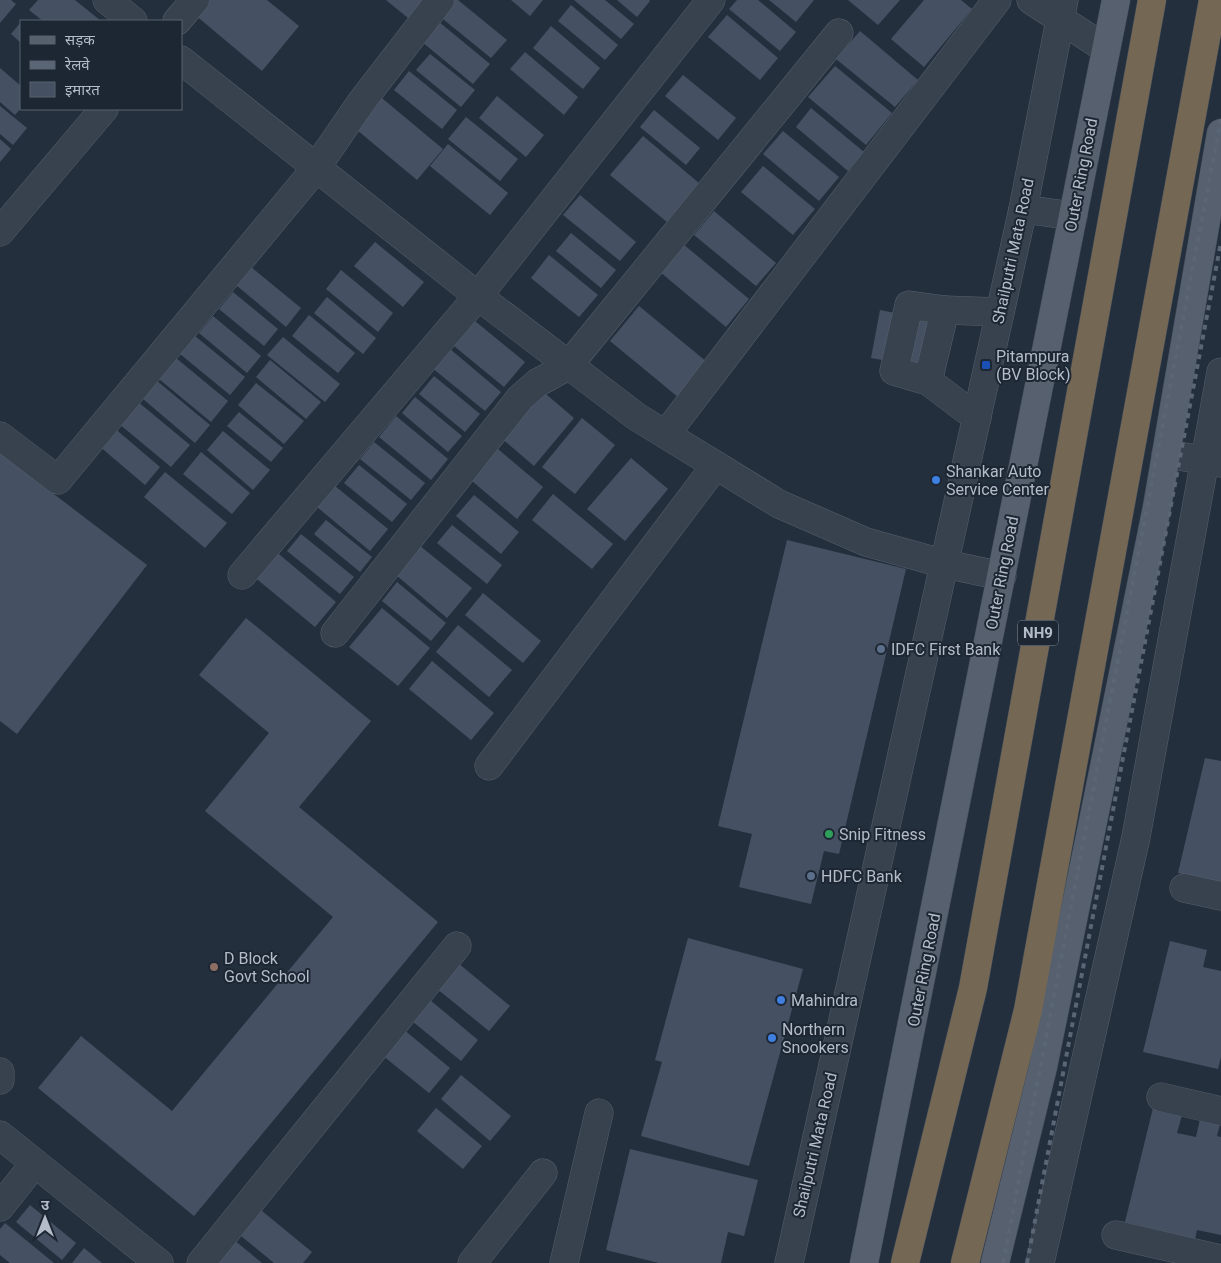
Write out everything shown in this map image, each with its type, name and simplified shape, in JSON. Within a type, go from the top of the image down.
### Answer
[{"type":"highway","name":"NH9","points":[[905,1263],[973,988],[1152,0]]},
{"type":"highway","points":[[965,1263],[1028,1010],[1213,0]]},
{"type":"main road","name":"Outer Ring Road","points":[[864,1263],[1116,0]]},
{"type":"main road","points":[[995,1263],[1043,1067],[1166,454],[1221,133]]},
{"type":"street","points":[[107,0],[132,20]]},
{"type":"street","points":[[178,20],[195,0]]},
{"type":"street","points":[[0,436],[58,480],[316,168],[362,101],[440,0]]},
{"type":"street","points":[[242,575],[478,296],[712,0]]},
{"type":"street","points":[[666,434],[997,0]]},
{"type":"street","points":[[1031,0],[1062,10],[1106,48]]},
{"type":"street","name":"Shailputri Mata Road","points":[[789,1263],[1023,209],[1062,10]]},
{"type":"street","points":[[335,633],[520,398],[538,382],[568,366],[839,33]]},
{"type":"street","points":[[182,61],[478,296],[568,366],[637,416],[779,504],[866,542],[945,564],[1002,576]]},
{"type":"street","points":[[0,232],[103,110]]},
{"type":"street","points":[[1023,209],[1073,216]]},
{"type":"street","points":[[977,418],[928,381],[894,371],[909,305],[945,310],[1000,312]]},
{"type":"street","points":[[928,381],[945,310]]},
{"type":"street","points":[[1040,1263],[1136,837],[1213,462],[1221,372]]},
{"type":"street","points":[[1166,454],[1213,462]]},
{"type":"street","points":[[489,766],[716,465]]},
{"type":"street","points":[[1184,888],[1221,896]]},
{"type":"street","points":[[201,1263],[457,946]]},
{"type":"street","points":[[0,1072],[0,1080]]},
{"type":"street","points":[[1161,1097],[1221,1111]]},
{"type":"street","points":[[564,1263],[599,1113]]},
{"type":"street","points":[[0,1135],[159,1263]]},
{"type":"street","points":[[0,1207],[35,1163]]},
{"type":"street","points":[[472,1263],[543,1173]]},
{"type":"street","points":[[1116,1235],[1221,1259]]},
{"type":"building","points":[[0,0],[11,0],[16,4],[0,23]]},
{"type":"building","points":[[38,0],[75,0],[100,20],[42,20],[29,10]]},
{"type":"building","points":[[205,0],[267,0],[299,26],[262,71],[194,14]]},
{"type":"building","points":[[386,0],[423,0],[408,18]]},
{"type":"building","points":[[451,0],[458,0],[507,40],[491,58],[438,15]]},
{"type":"building","points":[[511,0],[543,0],[530,16]]},
{"type":"building","points":[[574,0],[605,0],[634,24],[621,39]]},
{"type":"building","points":[[617,0],[649,0],[650,1],[637,17]]},
{"type":"building","points":[[737,0],[758,0],[796,32],[780,51],[729,9]]},
{"type":"building","points":[[769,0],[814,0],[796,22]]},
{"type":"building","points":[[848,0],[900,0],[878,25]]},
{"type":"building","points":[[924,0],[961,0],[972,9],[924,67],[891,39]]},
{"type":"building","points":[[571,5],[618,45],[605,60],[558,21]]},
{"type":"building","points":[[727,15],[778,58],[760,80],[708,37]]},
{"type":"building","points":[[433,17],[490,64],[473,84],[416,37]]},
{"type":"building","points":[[20,23],[20,42],[11,34]]},
{"type":"building","points":[[551,26],[600,68],[583,89],[533,48]]},
{"type":"building","points":[[860,31],[918,80],[895,107],[836,59]]},
{"type":"building","points":[[525,52],[578,97],[564,115],[510,69]]},
{"type":"building","points":[[430,54],[475,90],[461,107],[416,70]]},
{"type":"building","points":[[835,66],[892,113],[866,145],[808,97]]},
{"type":"building","points":[[0,68],[20,85],[20,109],[15,115],[0,102]]},
{"type":"building","points":[[409,71],[457,110],[442,129],[394,90]]},
{"type":"building","points":[[683,75],[736,118],[718,140],[665,96]]},
{"type":"building","points":[[377,94],[443,149],[417,180],[351,125]]},
{"type":"building","points":[[497,96],[544,135],[526,157],[479,118]]},
{"type":"building","points":[[0,106],[27,128],[13,145],[0,134]]},
{"type":"building","points":[[811,108],[864,152],[848,171],[796,127]]},
{"type":"building","points":[[654,110],[700,148],[686,165],[640,127]]},
{"type":"building","points":[[466,117],[518,159],[500,181],[448,139]]},
{"type":"building","points":[[783,131],[839,177],[819,201],[763,154]]},
{"type":"building","points":[[643,136],[699,183],[667,222],[610,175]]},
{"type":"building","points":[[0,139],[11,149],[0,162]]},
{"type":"building","points":[[448,144],[508,193],[490,215],[430,166]]},
{"type":"building","points":[[763,166],[815,209],[793,235],[741,192]]},
{"type":"building","points":[[580,195],[636,242],[620,261],[563,215]]},
{"type":"building","points":[[714,211],[776,263],[756,286],[694,235]]},
{"type":"building","points":[[571,233],[616,270],[601,288],[556,251]]},
{"type":"building","points":[[375,242],[424,282],[403,307],[354,266]]},
{"type":"building","points":[[683,244],[749,299],[726,327],[660,272]]},
{"type":"building","points":[[549,255],[598,295],[579,317],[531,278]]},
{"type":"building","points":[[251,267],[301,308],[286,327],[236,285]]},
{"type":"building","points":[[341,270],[393,313],[378,332],[326,289]]},
{"type":"building","points":[[233,292],[278,329],[264,346],[219,309]]},
{"type":"building","points":[[327,297],[376,338],[363,354],[314,313]]},
{"type":"building","points":[[639,306],[713,367],[684,402],[610,341]]},
{"type":"building","points":[[880,310],[930,320],[921,367],[871,358]]},
{"type":"building","points":[[309,315],[355,353],[338,373],[292,336]]},
{"type":"building","points":[[213,316],[261,356],[247,373],[199,333]]},
{"type":"building","points":[[475,321],[525,362],[504,387],[454,346]]},
{"type":"building","points":[[195,336],[245,377],[230,395],[180,354]]},
{"type":"building","points":[[283,337],[340,384],[325,402],[267,355]]},
{"type":"building","points":[[443,343],[501,392],[485,411],[426,363]]},
{"type":"building","points":[[170,353],[228,401],[211,422],[153,374]]},
{"type":"building","points":[[270,360],[321,402],[306,419],[256,377]]},
{"type":"building","points":[[434,376],[480,414],[465,432],[419,394]]},
{"type":"building","points":[[157,381],[210,425],[195,443],[143,399]]},
{"type":"building","points":[[256,383],[304,421],[284,444],[238,405]]},
{"type":"building","points":[[540,389],[574,418],[534,466],[500,437]]},
{"type":"building","points":[[415,397],[462,436],[448,452],[402,413]]},
{"type":"building","points":[[137,401],[190,445],[171,467],[118,423]]},
{"type":"building","points":[[239,412],[283,448],[271,462],[227,426]]},
{"type":"building","points":[[396,416],[448,459],[431,480],[379,437]]},
{"type":"building","points":[[582,418],[615,445],[575,494],[542,467]]},
{"type":"building","points":[[113,427],[160,467],[145,485],[98,445]]},
{"type":"building","points":[[223,431],[270,470],[253,490],[207,450]]},
{"type":"building","points":[[374,442],[425,483],[411,500],[360,459]]},
{"type":"building","points":[[498,449],[543,487],[517,519],[472,481]]},
{"type":"building","points":[[201,452],[250,493],[232,514],[183,474]]},
{"type":"building","points":[[0,453],[147,565],[17,734],[0,721]]},
{"type":"building","points":[[631,458],[668,489],[625,541],[587,509]]},
{"type":"building","points":[[359,465],[407,504],[392,522],[344,483]]},
{"type":"building","points":[[165,472],[227,523],[205,548],[144,497]]},
{"type":"building","points":[[335,486],[388,529],[370,551],[317,507]]},
{"type":"building","points":[[553,494],[613,544],[592,569],[532,520]]},
{"type":"building","points":[[474,495],[519,532],[501,554],[456,516]]},
{"type":"building","points":[[326,520],[372,557],[360,572],[314,534]]},
{"type":"building","points":[[452,525],[502,565],[487,584],[437,543]]},
{"type":"building","points":[[301,534],[354,577],[340,594],[287,551]]},
{"type":"building","points":[[787,540],[906,569],[839,854],[824,851],[811,904],[739,887],[752,834],[718,826]]},
{"type":"building","points":[[414,541],[472,588],[447,618],[390,570]]},
{"type":"building","points":[[274,550],[336,602],[315,627],[253,576]]},
{"type":"building","points":[[397,582],[446,623],[431,641],[382,601]]},
{"type":"building","points":[[483,593],[541,641],[523,663],[465,615]]},
{"type":"building","points":[[382,608],[430,648],[398,686],[349,647]]},
{"type":"building","points":[[246,618],[371,721],[299,807],[438,922],[194,1216],[38,1088],[81,1036],[172,1111],[333,917],[205,811],[269,733],[199,675]]},
{"type":"building","points":[[458,625],[512,670],[489,697],[436,652]]},
{"type":"building","points":[[432,661],[494,713],[471,740],[409,689]]},
{"type":"building","points":[[1205,758],[1221,761],[1221,883],[1178,873]]},
{"type":"building","points":[[688,938],[803,969],[749,1166],[641,1136],[662,1062],[655,1060]]},
{"type":"building","points":[[1170,941],[1207,950],[1203,967],[1221,971],[1221,1057],[1218,1069],[1143,1052]]},
{"type":"building","points":[[458,963],[510,1006],[489,1031],[436,988]]},
{"type":"building","points":[[430,1000],[478,1040],[461,1061],[412,1021]]},
{"type":"building","points":[[403,1029],[450,1068],[429,1093],[382,1055]]},
{"type":"building","points":[[461,1075],[511,1116],[490,1141],[441,1099]]},
{"type":"building","points":[[436,1108],[482,1146],[463,1169],[417,1131]]},
{"type":"building","points":[[1153,1108],[1182,1115],[1177,1133],[1196,1137],[1200,1119],[1220,1124],[1217,1136],[1221,1137],[1221,1235],[1197,1230],[1195,1239],[1125,1222]]},
{"type":"building","points":[[630,1149],[758,1180],[744,1236],[728,1232],[721,1263],[659,1263],[606,1250]]},
{"type":"building","points":[[30,1205],[76,1243],[62,1260],[16,1222]]},
{"type":"building","points":[[256,1206],[312,1252],[303,1263],[274,1263],[235,1231]]},
{"type":"building","points":[[5,1223],[54,1263],[10,1263],[0,1255],[0,1229]]},
{"type":"building","points":[[228,1235],[262,1263],[204,1263]]},
{"type":"building","points":[[84,1248],[102,1263],[72,1263]]},
{"type":"railway","points":[[1003,1263],[1221,119]]},
{"type":"railway","points":[[1027,1263],[1221,242]]},
{"type":"place","name":"Pitampura (BV Block)","points":[[986,365]]},
{"type":"place","name":"Shankar Auto Service Center","points":[[936,480]]},
{"type":"place","name":"IDFC First Bank","points":[[881,649]]},
{"type":"place","name":"Snip Fitness","points":[[829,834]]},
{"type":"place","name":"HDFC Bank","points":[[811,876]]},
{"type":"place","name":"D Block Govt School","points":[[214,967]]},
{"type":"place","name":"Mahindra","points":[[781,1000]]},
{"type":"place","name":"Northern Snookers","points":[[772,1038]]}]
